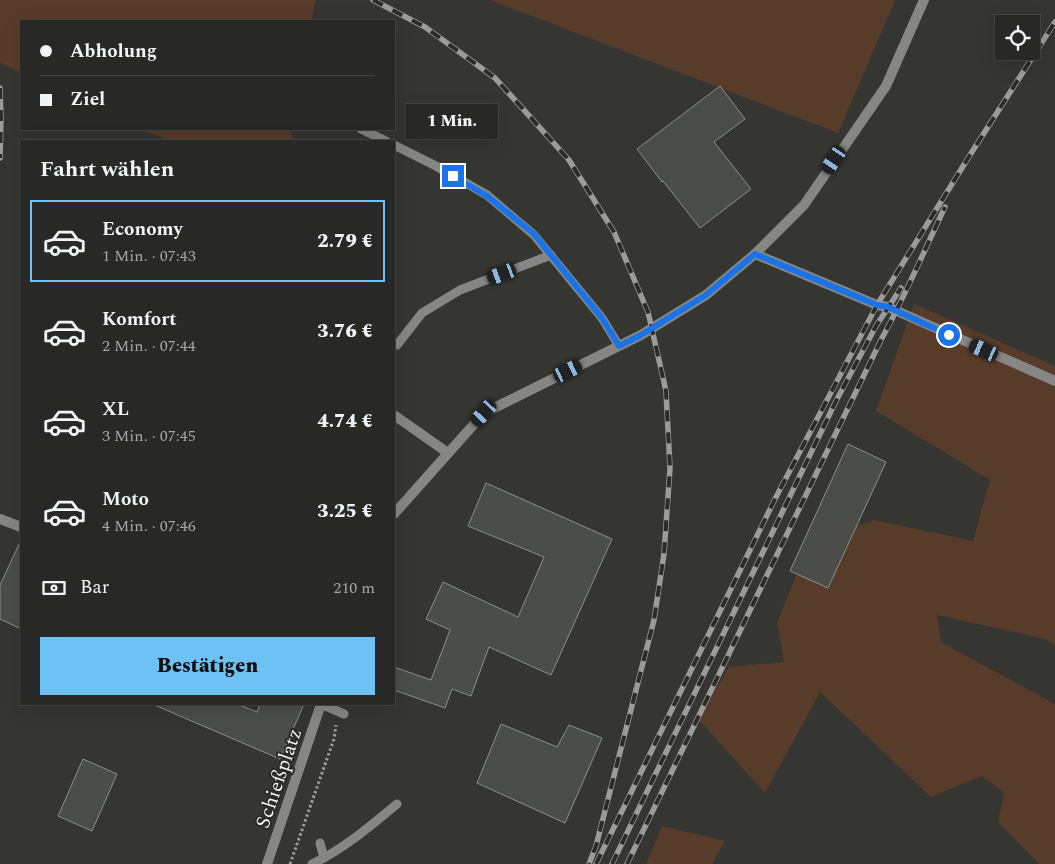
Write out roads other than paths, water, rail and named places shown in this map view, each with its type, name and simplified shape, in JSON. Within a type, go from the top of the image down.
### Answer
[{"type":"street","points":[[395,513],[484,413],[641,335],[706,295],[755,254],[804,205],[886,86],[924,0]]},
{"type":"street","points":[[755,254],[877,305],[888,307],[1055,381]]},
{"type":"street","points":[[395,416],[448,452]]},
{"type":"street","points":[[0,518],[20,527]]},
{"type":"street","name":"Schießplatz","points":[[267,864],[321,705]]},
{"type":"lane","points":[[362,130],[384,140]]},
{"type":"lane","points":[[395,146],[436,166],[487,196],[534,234],[602,318],[619,346]]},
{"type":"lane","points":[[397,346],[422,313],[460,290],[551,255]]},
{"type":"lane","points":[[323,705],[341,713]]},
{"type":"lane","points":[[318,862],[352,841],[397,804]]},
{"type":"lane","points":[[318,862],[320,843]]},
{"type":"railway","points":[[373,0],[425,27],[495,78],[569,160],[614,232],[648,312],[666,391],[670,468],[664,554],[654,620],[596,846],[589,864]]},
{"type":"railway","points":[[596,864],[776,497],[877,305],[1055,22]]},
{"type":"railway","points":[[0,88],[0,158]]},
{"type":"railway","points":[[627,864],[907,290],[945,207]]},
{"type":"railway","points":[[612,864],[836,401],[876,326],[901,288]]}]
